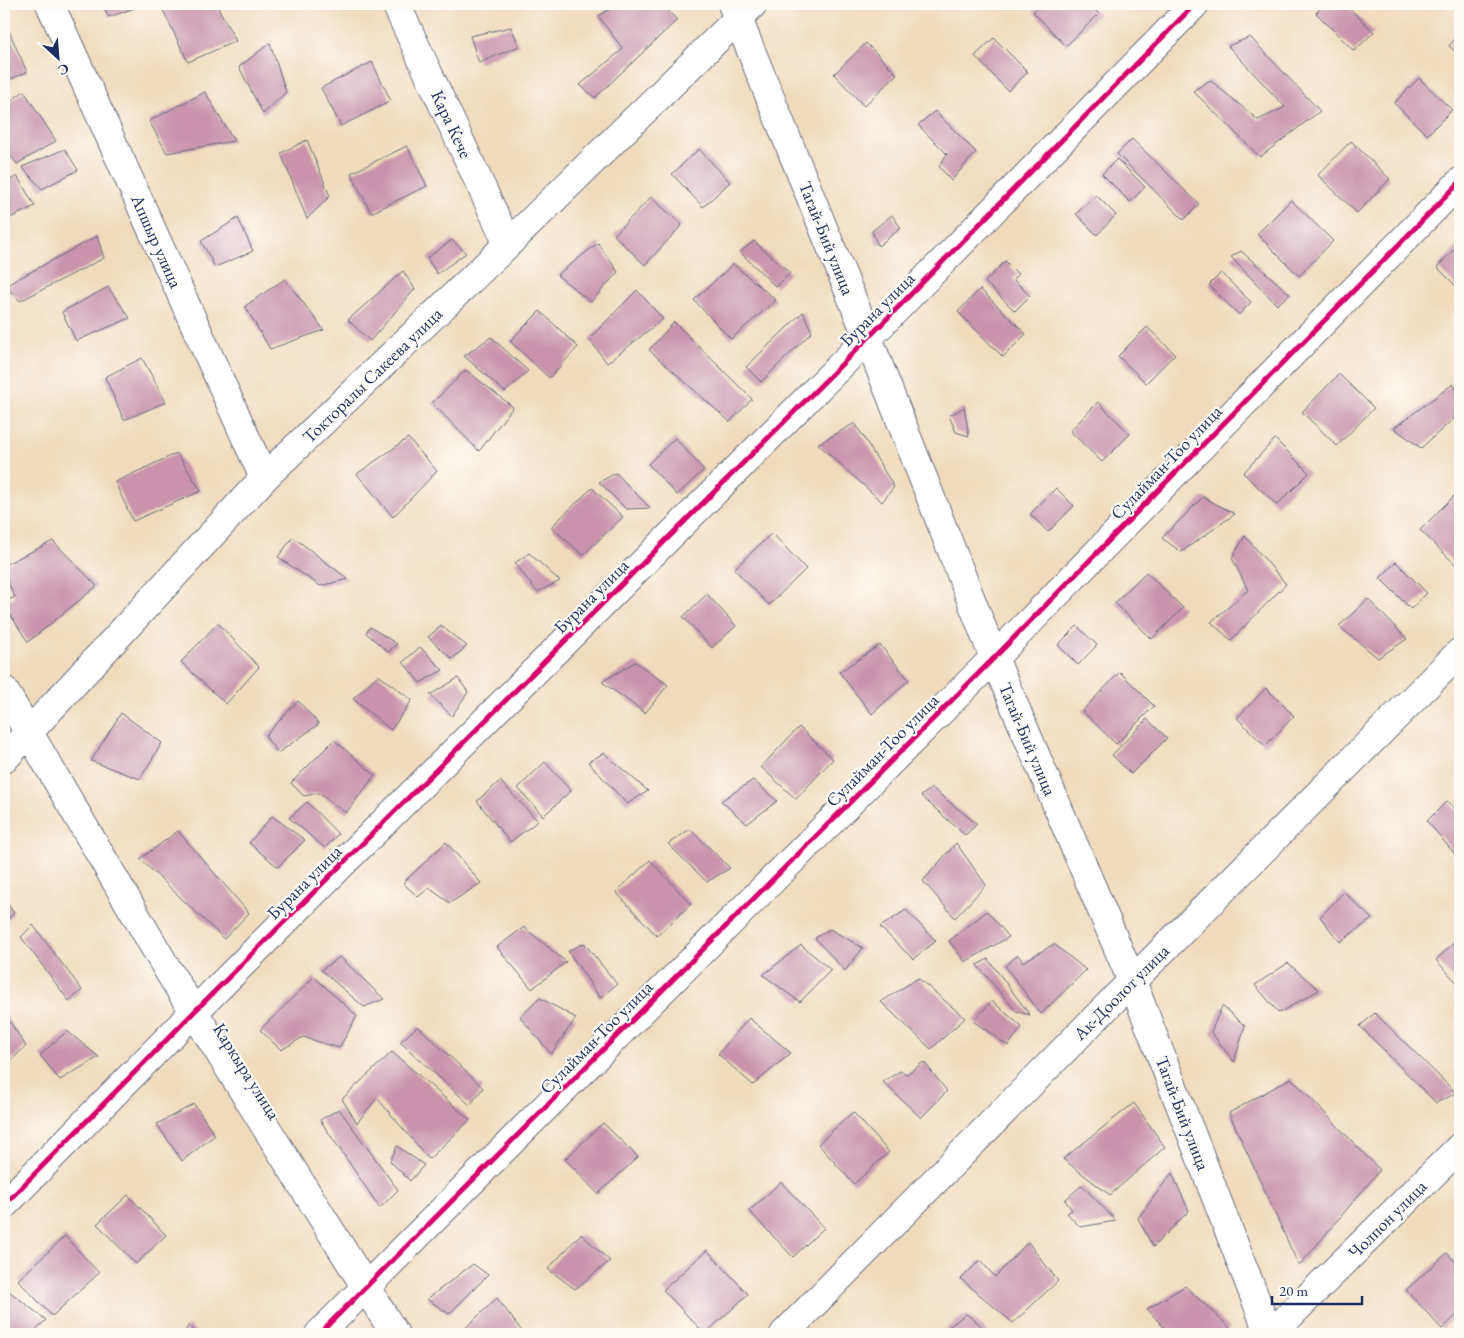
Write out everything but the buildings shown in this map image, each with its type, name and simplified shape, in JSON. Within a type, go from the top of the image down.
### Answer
[{"type":"street","name":"Апшыр улица","points":[[50,4],[264,478]]},
{"type":"street","name":"Кара Кече","points":[[396,4],[508,244]]},
{"type":"street","name":"Бурана улица","points":[[4,1205],[194,1012],[868,338],[1195,4]]},
{"type":"street","name":"Токторалы Сакеева улица","points":[[4,759],[264,478],[508,244],[741,9]]},
{"type":"street","name":"Тагай-Бий улица","points":[[741,9],[994,658],[1132,981],[1270,1334]]},
{"type":"street","name":"Сулайман-Тоо улица","points":[[319,1334],[994,658],[1460,182]]},
{"type":"street","name":"Ак-Доолот улица","points":[[784,1334],[1460,652]]},
{"type":"street","name":"Каркыра улица","points":[[4,690],[194,1012],[395,1334]]},
{"type":"street","name":"Чолпон улица","points":[[1270,1334],[1460,1147]]},
{"type":"cycle path","points":[[4,1205],[194,1012],[868,338],[1195,4]]},
{"type":"cycle path","points":[[319,1334],[994,658],[1460,182]]}]
